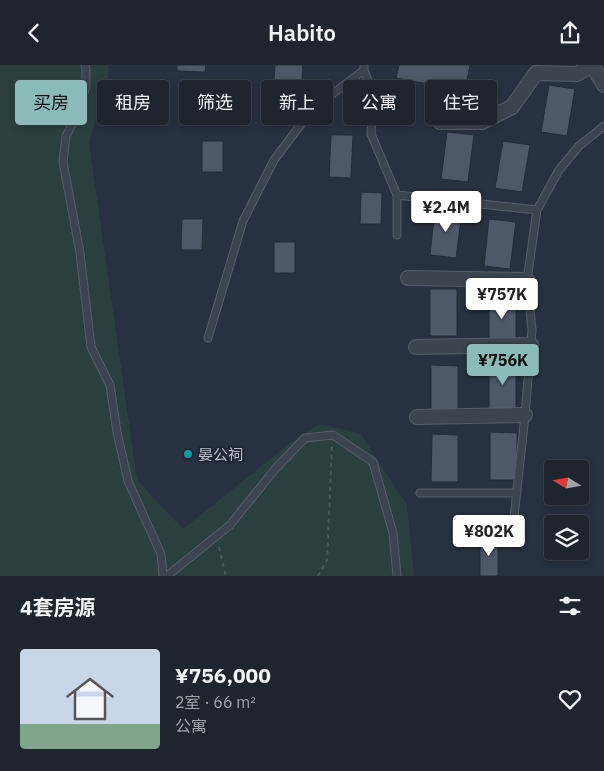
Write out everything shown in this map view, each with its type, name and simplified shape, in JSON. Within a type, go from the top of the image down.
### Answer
[{"type":"street","points":[[497,114],[512,107],[536,73],[577,74],[592,65],[604,85]]},
{"type":"street","points":[[408,278],[527,280]]},
{"type":"street","points":[[416,347],[531,345]]},
{"type":"street","points":[[416,417],[525,415]]},
{"type":"lane","points":[[85,65],[86,86],[78,113],[66,136],[63,163],[80,253],[92,347],[110,385],[117,432],[128,481],[161,554],[165,576],[230,525],[276,468],[305,438],[333,435],[373,462],[393,533],[397,576]]},
{"type":"lane","points":[[208,339],[243,221],[274,160],[302,123],[327,98],[364,68],[373,93],[371,134],[397,195],[397,235]]},
{"type":"lane","points":[[513,527],[532,330],[527,280],[537,209],[558,170],[579,146],[604,126]]},
{"type":"lane","points":[[397,195],[537,209]]},
{"type":"lane","points":[[420,493],[517,493]]},
{"type":"path","points":[[318,576],[327,560],[333,435]]},
{"type":"path","points":[[216,537],[225,576]]},
{"type":"green space","points":[[0,65],[109,65],[107,80],[97,80],[97,116],[89,142],[137,480],[183,529],[289,444],[319,424],[360,433],[407,505],[414,576],[0,576]]},
{"type":"building","points":[[177,65],[206,65],[205,72],[177,71]]},
{"type":"building","points":[[275,65],[303,65],[302,80],[274,80]]},
{"type":"building","points":[[399,65],[470,65],[467,80],[425,80],[425,83],[415,80],[396,78]]},
{"type":"building","points":[[549,85],[575,89],[567,136],[541,132]]},
{"type":"building","points":[[447,132],[474,135],[468,182],[441,179]]},
{"type":"building","points":[[331,135],[353,135],[351,178],[329,177]]},
{"type":"building","points":[[202,141],[223,141],[223,172],[202,172]]},
{"type":"building","points":[[503,141],[530,145],[522,192],[495,188]]},
{"type":"building","points":[[361,192],[382,193],[381,224],[360,224]]},
{"type":"building","points":[[435,208],[462,211],[456,258],[430,255]]},
{"type":"building","points":[[182,219],[203,219],[202,250],[181,250]]},
{"type":"building","points":[[489,219],[516,222],[510,269],[484,266]]},
{"type":"building","points":[[274,242],[295,242],[295,273],[274,273]]},
{"type":"building","points":[[430,289],[457,289],[457,336],[430,336]]},
{"type":"building","points":[[489,296],[516,297],[516,344],[489,344]]},
{"type":"building","points":[[489,362],[516,362],[516,410],[489,410]]},
{"type":"building","points":[[431,365],[458,366],[458,413],[431,413]]},
{"type":"building","points":[[490,432],[517,433],[517,480],[490,480]]},
{"type":"building","points":[[432,434],[458,435],[458,482],[431,482]]},
{"type":"building","points":[[480,539],[498,539],[498,576],[480,576]]},
{"type":"place","name":"晏公祠","points":[[188,454]]}]
